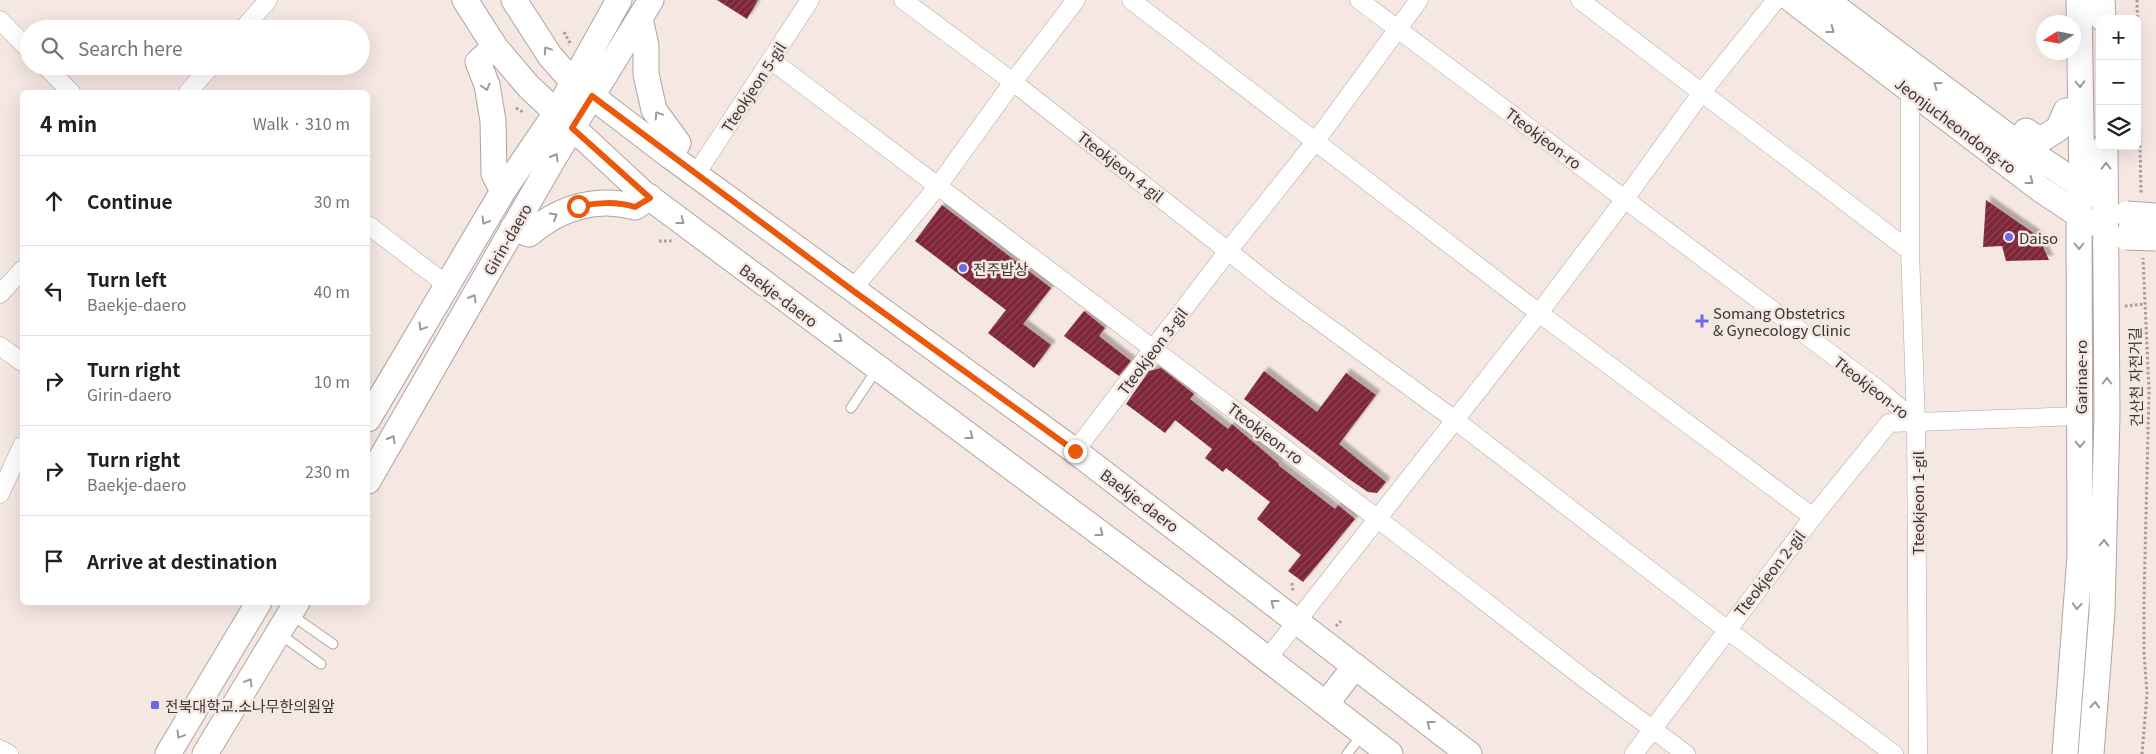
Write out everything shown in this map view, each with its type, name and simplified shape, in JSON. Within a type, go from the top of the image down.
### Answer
[{"type":"street","points":[[251,20],[268,0]]},
{"type":"street","name":"Baekje-daero","points":[[465,0],[495,47],[529,87],[650,198],[1268,658],[1390,754]]},
{"type":"street","name":"Baekje-daero","points":[[514,0],[550,56],[572,81],[852,290],[1075,451],[1469,754]]},
{"type":"street","name":"Girin-daero","points":[[370,478],[513,228],[564,120],[572,81],[619,0]]},
{"type":"street","name":"Tteokjeon 5-gil","points":[[696,174],[810,0]]},
{"type":"street","name":"Tteokjeon 4-gil","points":[[903,0],[1013,82],[1228,251]]},
{"type":"street","points":[[852,290],[938,186],[1013,82],[1076,0]]},
{"type":"street","points":[[1131,0],[1539,313]]},
{"type":"street","points":[[1358,0],[1398,28]]},
{"type":"street","name":"Tteokjeon 3-gil","points":[[1075,451],[1228,251],[1315,142],[1419,0]]},
{"type":"street","points":[[1580,0],[1910,251]]},
{"type":"street","points":[[1268,658],[1539,313],[1625,199],[1702,92],[1776,0]]},
{"type":"street","name":"Jeonjucheondong-ro","points":[[1792,0],[2040,189],[2079,215],[2133,224]]},
{"type":"street","name":"Jeonjucheondong-ro","points":[[1826,0],[1977,114],[2133,224]]},
{"type":"street","points":[[1851,0],[1961,82],[1977,114]]},
{"type":"street","name":"Garinae-ro","points":[[2065,754],[2080,556],[2079,215],[2082,187],[2079,0]]},
{"type":"street","points":[[2102,0],[2103,15]]},
{"type":"street","points":[[645,9],[646,74],[654,110],[678,143],[670,156]]},
{"type":"street","name":"Girin-daero","points":[[370,416],[503,191],[564,120],[592,96],[645,9]]},
{"type":"street","points":[[0,20],[20,41]]},
{"type":"street","name":"Tteokjeon-ro","points":[[1398,28],[1883,393],[1916,422],[2080,416]]},
{"type":"street","points":[[495,47],[478,62],[487,85],[493,121],[494,174],[503,191]]},
{"type":"street","points":[[771,60],[1153,348]]},
{"type":"street","points":[[54,75],[69,90]]},
{"type":"street","points":[[193,90],[204,75]]},
{"type":"street","name":"Tteokjeon 1-gil","points":[[1910,90],[1910,251],[1916,422],[1918,754]]},
{"type":"street","points":[[2017,143],[2026,131],[2040,140],[2058,129],[2066,111],[2080,112]]},
{"type":"street","name":"Garinae-ro","points":[[2091,754],[2102,611],[2107,415],[2133,224],[2106,150]]},
{"type":"street","points":[[513,228],[529,234],[541,224],[568,208],[620,202],[635,207],[650,198]]},
{"type":"street","points":[[370,227],[447,285]]},
{"type":"street","points":[[1228,251],[1280,292],[1455,420],[1726,629]]},
{"type":"street","points":[[0,294],[20,272]]},
{"type":"street","name":"Tteokjeon 2-gil","points":[[1539,313],[1812,517]]},
{"type":"street","points":[[0,346],[20,361]]},
{"type":"street","name":"Tteokjeon-ro","points":[[1153,348],[1590,683],[1652,728]]},
{"type":"street","name":"Tteokjeon 2-gil","points":[[1634,754],[1726,629],[1812,517],[1889,423],[1916,422]]},
{"type":"street","points":[[0,494],[20,450]]},
{"type":"street","points":[[168,754],[257,605]]},
{"type":"street","points":[[206,754],[289,617]]},
{"type":"street","name":"Tteokjeon 2-gil","points":[[1726,629],[1894,754]]},
{"type":"street","points":[[1326,704],[1355,666]]},
{"type":"street","points":[[1652,728],[1686,754]]},
{"type":"street","points":[[0,748],[9,754]]},
{"type":"lane","points":[[851,408],[878,368]]},
{"type":"lane","points":[[289,617],[333,644]]},
{"type":"lane","points":[[289,617],[321,664]]},
{"type":"lane","points":[[1347,754],[1363,734]]},
{"type":"path","name":"건산천 자전거길","points":[[2136,0],[2133,224],[2145,304],[2149,390],[2144,607],[2144,652],[2147,694],[2142,754]]},
{"type":"path","points":[[2120,306],[2145,304]]},
{"type":"building","points":[[717,0],[758,0],[747,19]]},
{"type":"building","points":[[1986,200],[2038,236],[2049,260],[2006,261],[2002,246],[1983,247]]},
{"type":"building","points":[[942,205],[1051,288],[1023,324],[1051,345],[1034,368],[988,333],[1006,310],[915,241]]},
{"type":"building","points":[[1084,311],[1105,328],[1099,336],[1131,361],[1119,376],[1064,336]]},
{"type":"building","points":[[1161,368],[1194,394],[1190,399],[1228,429],[1232,424],[1278,465],[1335,509],[1338,505],[1355,519],[1303,582],[1288,571],[1301,555],[1257,519],[1270,502],[1226,468],[1223,472],[1205,458],[1212,449],[1175,420],[1165,433],[1126,404],[1149,371]]},
{"type":"building","points":[[1264,371],[1317,412],[1346,373],[1376,395],[1339,444],[1386,482],[1377,493],[1368,492],[1349,479],[1244,399]]},
{"type":"place","name":"Daiso","points":[[2009,237]]},
{"type":"place","name":"전주밥상","points":[[963,268]]},
{"type":"place","name":"Somang Obstetrics & Gynecology Clinic","points":[[1702,321]]},
{"type":"place","name":"전북대학교.소나무한의원앞","points":[[155,705]]},
{"type":"route","points":[[578,206],[620,202],[635,207],[650,198],[572,128],[592,96],[852,290],[1075,451]]}]
